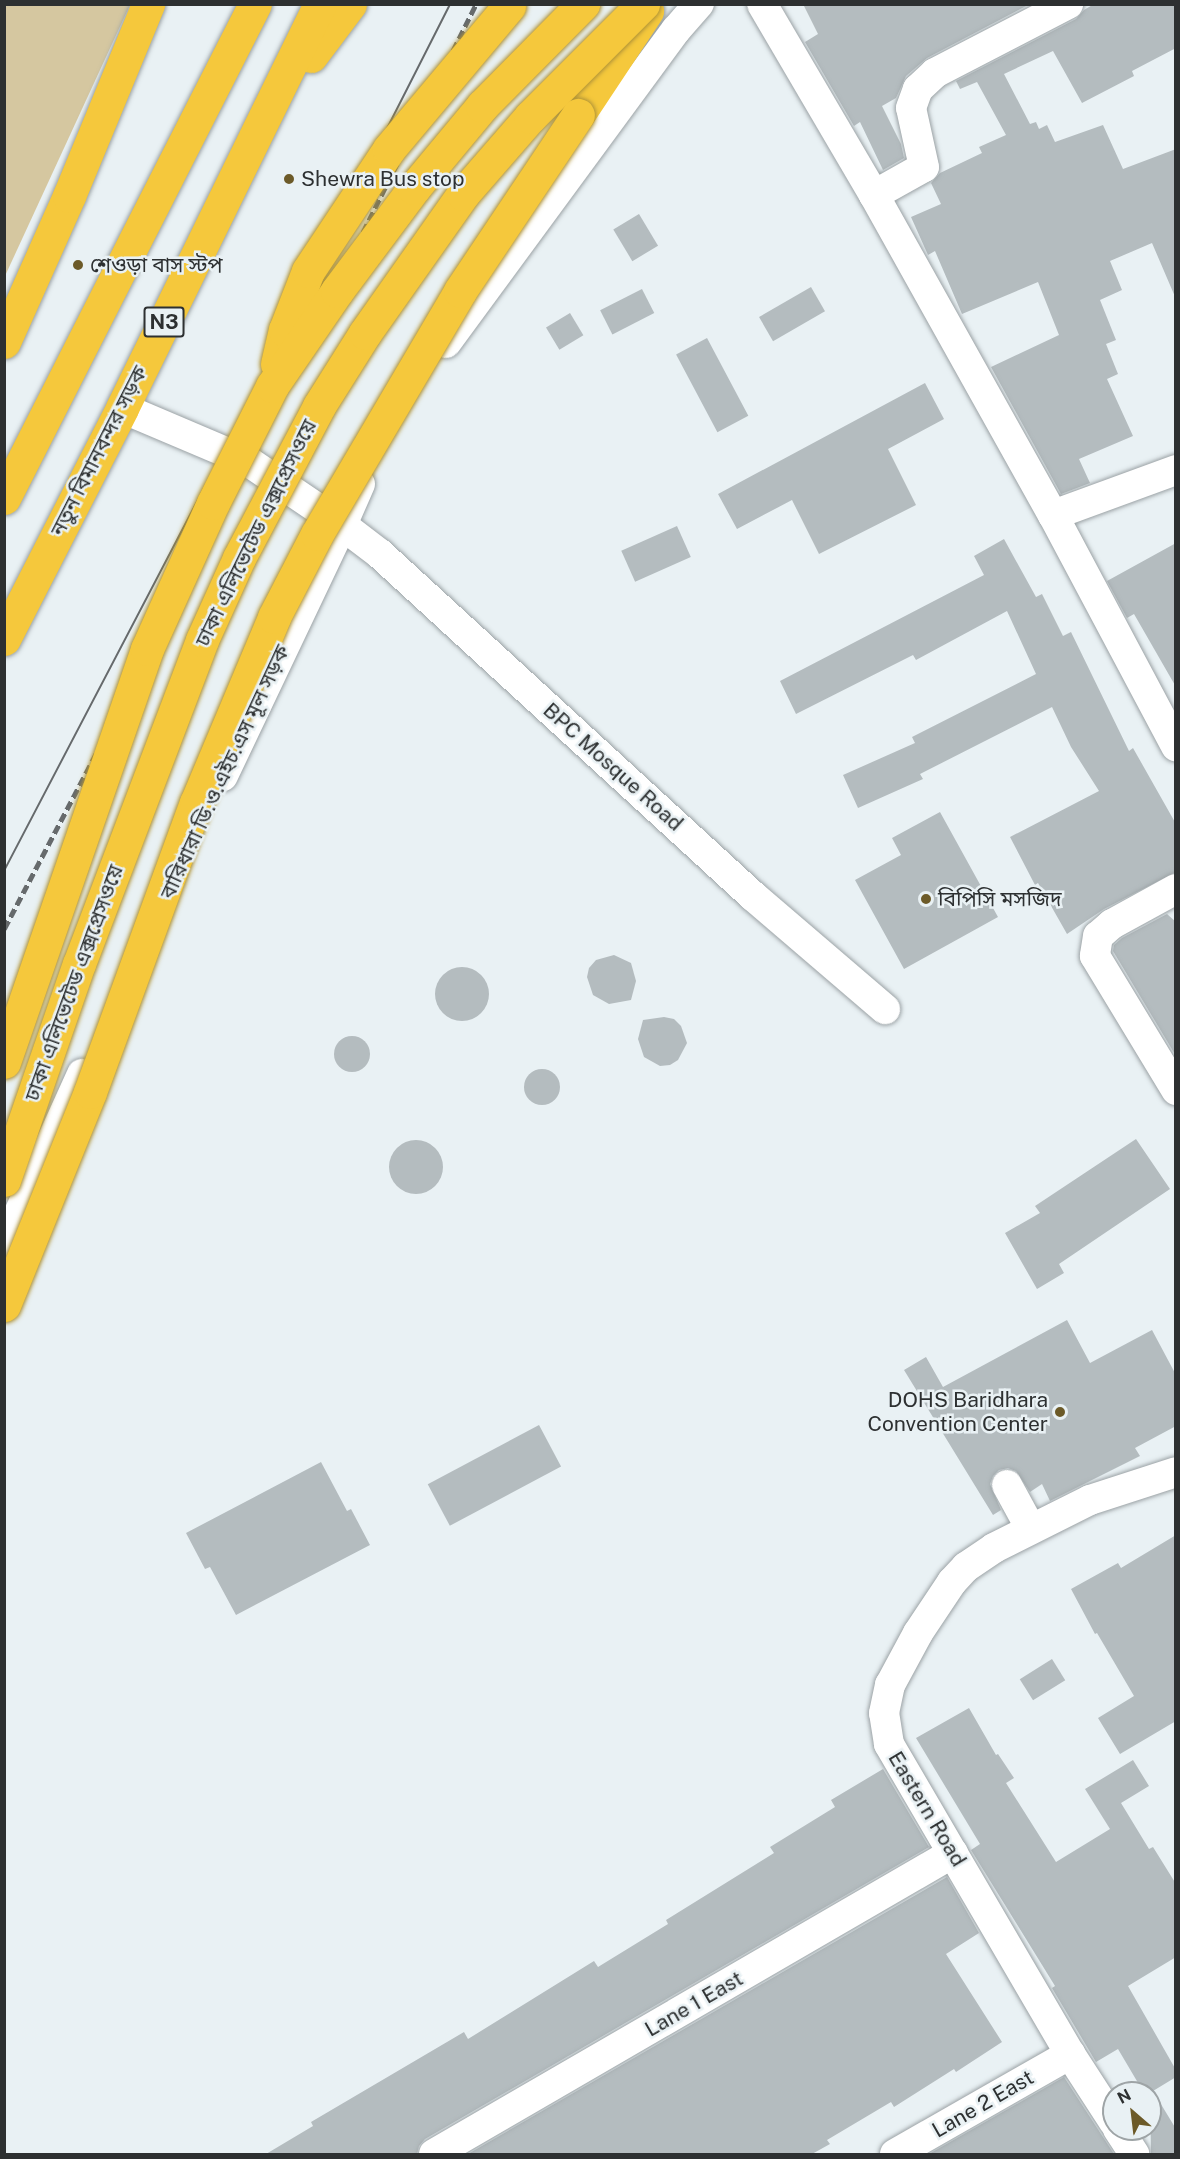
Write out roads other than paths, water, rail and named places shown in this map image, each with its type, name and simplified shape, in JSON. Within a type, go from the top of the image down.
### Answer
[{"type":"highway","points":[[4,342],[94,137],[148,4]]},
{"type":"highway","points":[[4,498],[255,4]]},
{"type":"highway","name":"নতুন বিমানবন্দর সড়ক","points":[[4,639],[122,408],[320,4]]},
{"type":"highway","points":[[262,120],[350,4]]},
{"type":"highway","points":[[272,386],[285,330],[308,271],[389,149],[511,4]]},
{"type":"highway","name":"ঢাকা এলিভেটেড এক্সপ্রেসওয়ে","points":[[4,1062],[147,649],[213,503],[272,386],[337,291],[414,188],[482,106],[583,4]]},
{"type":"highway","name":"ঢাকা এলিভেটেড এক্সপ্রেসওয়ে","points":[[4,1180],[79,964],[202,639],[239,558],[319,406],[371,324],[463,194],[530,117],[643,4]]},
{"type":"highway","points":[[4,1305],[90,1092],[192,813],[274,617],[333,505],[460,291],[651,4]]},
{"type":"street","name":"বারিধারা ডি.ও.এইচ.এস মূল সড়ক","points":[[4,1246],[38,1166],[342,525],[355,491],[457,324],[676,30],[699,4]]},
{"type":"street","points":[[762,4],[874,195],[1053,515],[1176,746]]},
{"type":"street","points":[[874,195],[924,167],[911,108],[918,89],[936,73],[1068,4]]},
{"type":"street","points":[[122,408],[249,462],[342,525]]},
{"type":"street","points":[[1053,515],[1176,470]]},
{"type":"street","name":"BPC Mosque Road","points":[[342,525],[380,554],[753,896],[885,1009]]},
{"type":"street","points":[[1176,889],[1112,924],[1098,936],[1095,956],[1176,1090]]},
{"type":"street","name":"Eastern Road","points":[[1102,2103],[889,1744],[884,1713],[890,1685],[918,1633],[952,1582],[966,1567],[994,1548],[1090,1500],[1176,1472]]},
{"type":"street","points":[[1006,1485],[1031,1529]]},
{"type":"street","name":"Lane 1 East","points":[[435,2154],[953,1853]]},
{"type":"street","name":"Lane 2 East","points":[[895,2154],[1071,2054]]},
{"type":"street","points":[[1126,2141],[1134,2154]]},
{"type":"tram line","points":[[4,871],[224,450],[450,4]]},
{"type":"railway","points":[[4,929],[249,462],[476,4]]},
{"type":"place","name":"Shewra Bus stop","points":[[289,179]]},
{"type":"place","name":"শেওড়া বাস স্টপ","points":[[78,265]]},
{"type":"place","name":"বিপিসি মসজিদ","points":[[926,899]]},
{"type":"place","name":"DOHS Baridhara Convention Center","points":[[1060,1412]]}]
